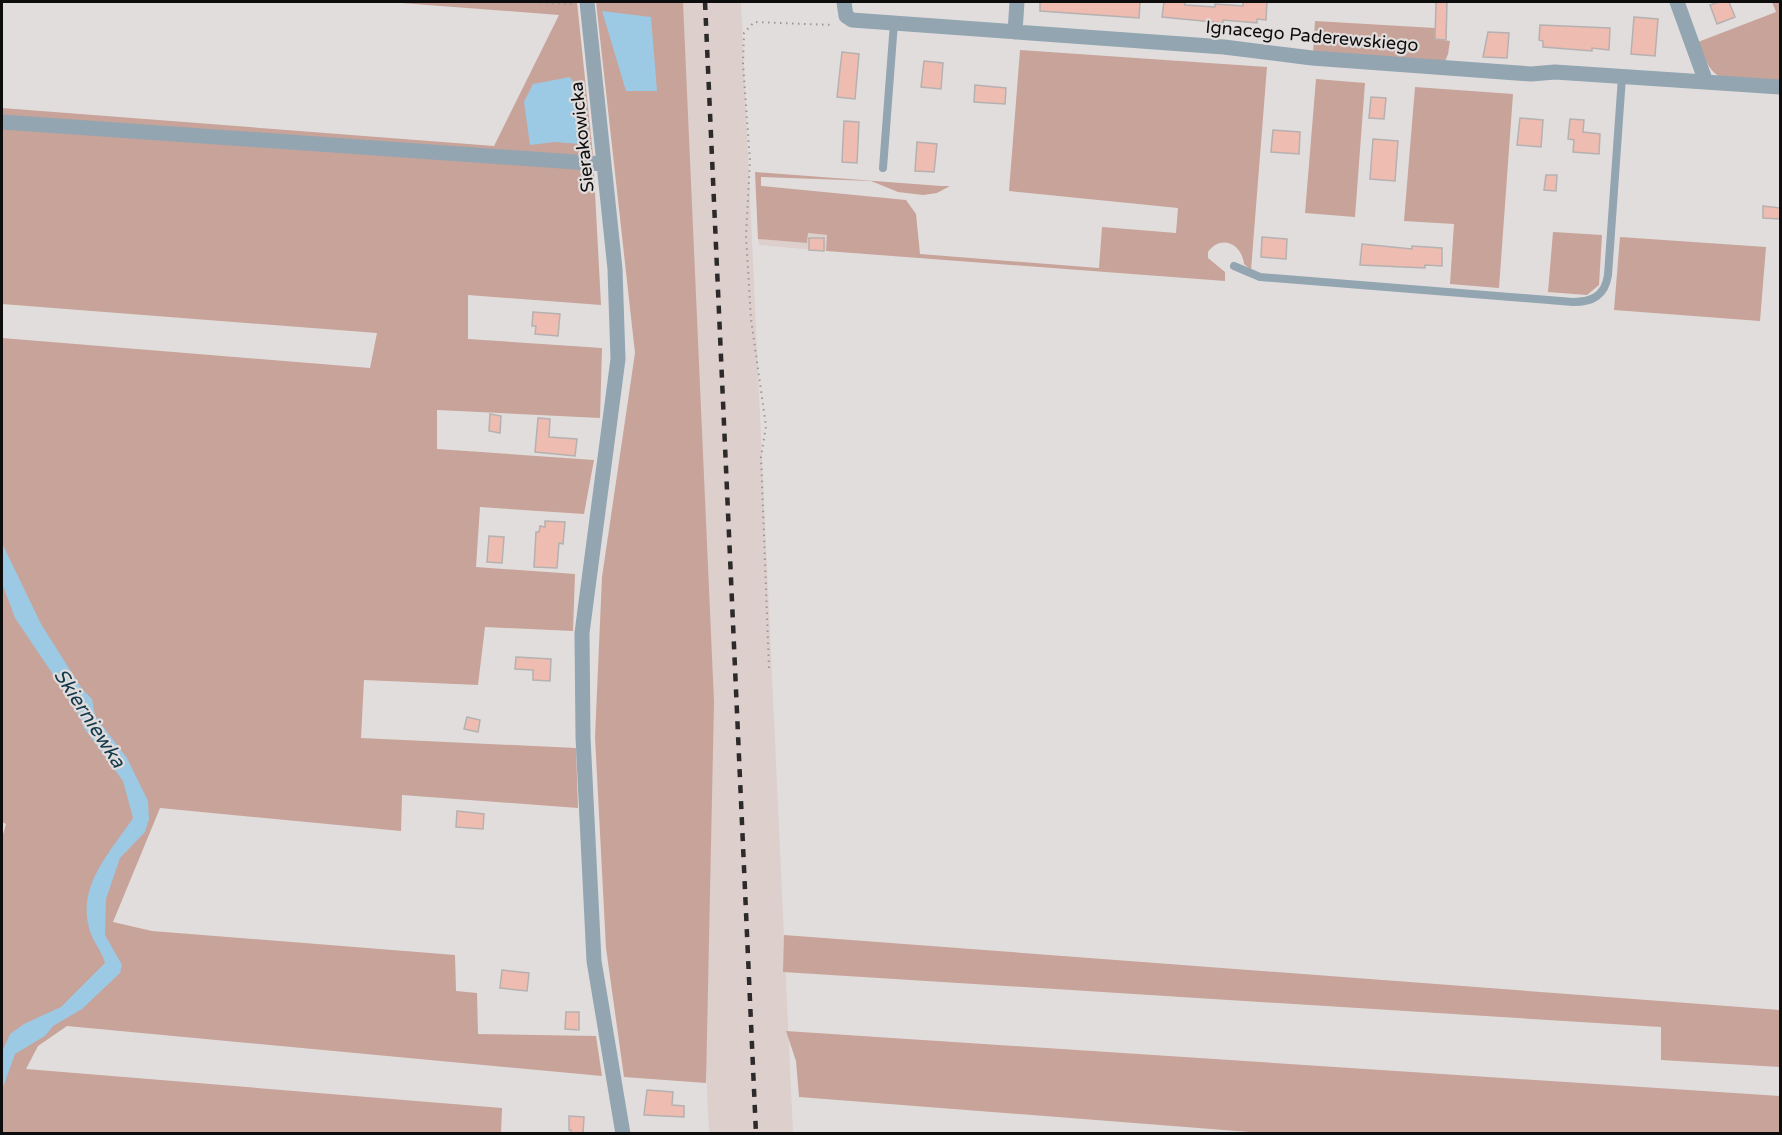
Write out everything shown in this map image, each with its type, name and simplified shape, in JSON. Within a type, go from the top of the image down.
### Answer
[{"type":"street","points":[[1015,32],[1017,2]]},
{"type":"street","points":[[1677,2],[1706,82]]},
{"type":"street","name":"Sierakowicka","points":[[587,3],[615,269],[618,358],[582,633],[583,737],[593,939],[623,1134]]},
{"type":"street","name":"Ignacego Paderewskiego","points":[[844,7],[852,20],[1224,47],[1312,58],[1519,74],[1555,72],[1780,87]]},
{"type":"street","points":[[2,122],[604,164]]},
{"type":"lane","points":[[883,168],[894,23]]},
{"type":"lane","points":[[1234,266],[1260,277],[1573,302],[1592,300],[1602,291],[1608,275],[1622,77]]},
{"type":"path","points":[[528,2],[587,3]]},
{"type":"path","points":[[769,668],[761,457],[766,426],[751,319],[747,248],[750,161],[743,64],[744,33],[754,22],[828,27],[844,7]]},
{"type":"shaded area","points":[[388,2],[577,2],[593,155],[601,305],[468,295],[468,339],[602,348],[600,418],[437,410],[437,449],[594,460],[584,514],[480,507],[476,567],[575,574],[573,631],[485,627],[478,685],[364,680],[361,738],[576,748],[578,808],[402,795],[401,831],[160,808],[113,922],[152,931],[455,955],[456,991],[477,993],[478,1034],[596,1036],[602,1076],[67,1026],[38,1046],[26,1069],[502,1108],[501,1133],[2,1133],[2,838],[6,824],[2,822],[2,338],[370,368],[377,333],[2,304],[2,108],[494,146],[559,15]]},
{"type":"shaded area","points":[[596,2],[683,2],[714,702],[706,1083],[624,1077],[606,948],[595,737],[602,577],[635,353]]},
{"type":"shaded area","points":[[658,2],[741,2],[793,1133],[709,1133]]},
{"type":"shaded area","points":[[1772,2],[1780,2],[1780,83],[1720,77],[1706,62],[1698,42],[1776,12]]},
{"type":"shaded area","points":[[1315,21],[1435,28],[1435,39],[1450,41],[1448,54],[1444,64],[1313,53]]},
{"type":"shaded area","points":[[1020,50],[1267,67],[1251,270],[1244,264],[1239,251],[1225,243],[1219,243],[1213,247],[1208,252],[1208,258],[1225,272],[1225,281],[826,251],[827,235],[808,233],[807,243],[758,239],[755,172],[950,186],[937,193],[923,195],[898,192],[871,181],[761,177],[761,186],[906,200],[916,214],[920,254],[1099,268],[1102,227],[1176,233],[1178,208],[1009,191]]},
{"type":"shaded area","points":[[1316,79],[1365,83],[1355,217],[1305,213]]},
{"type":"shaded area","points":[[1415,87],[1513,94],[1499,288],[1450,284],[1454,224],[1404,221]]},
{"type":"shaded area","points":[[1553,232],[1602,235],[1599,285],[1587,295],[1548,292]]},
{"type":"shaded area","points":[[808,233],[828,235],[826,251],[759,245],[758,239],[807,243]]},
{"type":"shaded area","points":[[1620,237],[1766,247],[1760,321],[1614,310]]},
{"type":"shaded area","points":[[784,935],[1780,1010],[1780,1067],[1661,1060],[1661,1027],[783,972]]},
{"type":"shaded area","points":[[786,1031],[1780,1096],[1780,1133],[1276,1134],[799,1097],[796,1061]]},
{"type":"water","points":[[602,11],[651,17],[657,91],[626,91]]},
{"type":"water","points":[[570,77],[576,86],[580,144],[555,142],[530,145],[524,102],[533,84]]},
{"type":"water","name":"Skierniewka","points":[[2,543],[41,624],[82,689],[92,699],[95,716],[127,758],[148,801],[149,819],[145,832],[120,858],[106,899],[105,935],[122,965],[120,973],[82,1009],[53,1026],[45,1036],[15,1054],[2,1090],[2,1052],[10,1034],[24,1024],[61,1007],[105,963],[91,934],[87,917],[87,901],[97,872],[133,818],[123,781],[84,728],[77,710],[15,618],[2,583]]},
{"type":"building","points":[[1040,2],[1140,2],[1139,18],[1040,11]]},
{"type":"building","points":[[1164,2],[1185,2],[1185,5],[1215,7],[1215,4],[1243,6],[1243,2],[1267,2],[1266,20],[1257,19],[1257,23],[1223,20],[1223,23],[1162,17]]},
{"type":"building","points":[[1436,2],[1447,2],[1446,40],[1435,39]]},
{"type":"building","points":[[1729,2],[1735,17],[1717,24],[1710,5]]},
{"type":"building","points":[[1634,17],[1658,19],[1655,56],[1631,54]]},
{"type":"building","points":[[1540,25],[1610,28],[1609,50],[1543,47],[1543,41],[1539,40]]},
{"type":"building","points":[[1488,32],[1509,33],[1507,58],[1483,57]]},
{"type":"building","points":[[842,52],[859,54],[855,99],[837,97]]},
{"type":"building","points":[[924,61],[943,63],[941,89],[921,87]]},
{"type":"building","points":[[975,85],[1006,88],[1005,104],[974,102]]},
{"type":"building","points":[[1371,97],[1386,98],[1384,119],[1369,118]]},
{"type":"building","points":[[1520,118],[1543,120],[1541,147],[1517,145]]},
{"type":"building","points":[[1570,119],[1584,120],[1583,132],[1600,134],[1599,154],[1573,152],[1574,140],[1568,139]]},
{"type":"building","points":[[844,121],[859,122],[857,163],[842,162]]},
{"type":"building","points":[[1273,130],[1300,132],[1299,154],[1271,152]]},
{"type":"building","points":[[1373,139],[1398,141],[1395,181],[1370,179]]},
{"type":"building","points":[[917,142],[937,144],[934,172],[915,171]]},
{"type":"building","points":[[1546,175],[1557,175],[1556,191],[1544,190]]},
{"type":"building","points":[[1763,206],[1780,208],[1780,219],[1763,218]]},
{"type":"building","points":[[1262,237],[1287,239],[1286,259],[1261,257]]},
{"type":"building","points":[[809,238],[824,238],[824,251],[809,250]]},
{"type":"building","points":[[1362,244],[1412,249],[1412,246],[1442,248],[1442,266],[1425,265],[1425,268],[1360,265]]},
{"type":"building","points":[[533,312],[560,314],[558,336],[535,334],[536,326],[532,326]]},
{"type":"building","points":[[490,414],[501,416],[500,433],[489,431]]},
{"type":"building","points":[[538,418],[550,419],[549,437],[577,439],[575,456],[535,452]]},
{"type":"building","points":[[545,521],[565,522],[563,544],[559,543],[557,568],[534,567],[536,532],[539,532],[540,526],[545,527]]},
{"type":"building","points":[[489,536],[504,537],[502,563],[487,562]]},
{"type":"building","points":[[516,657],[551,659],[550,681],[533,680],[533,670],[515,669]]},
{"type":"building","points":[[467,717],[480,720],[478,732],[464,729]]},
{"type":"building","points":[[457,811],[484,814],[483,829],[456,827]]},
{"type":"building","points":[[502,970],[529,973],[527,991],[500,988]]},
{"type":"building","points":[[566,1012],[579,1012],[579,1030],[565,1029]]},
{"type":"building","points":[[647,1090],[673,1092],[672,1105],[684,1106],[684,1117],[644,1115]]},
{"type":"building","points":[[569,1116],[584,1117],[583,1134],[571,1134]]},
{"type":"railway","points":[[705,2],[756,1134]]}]
